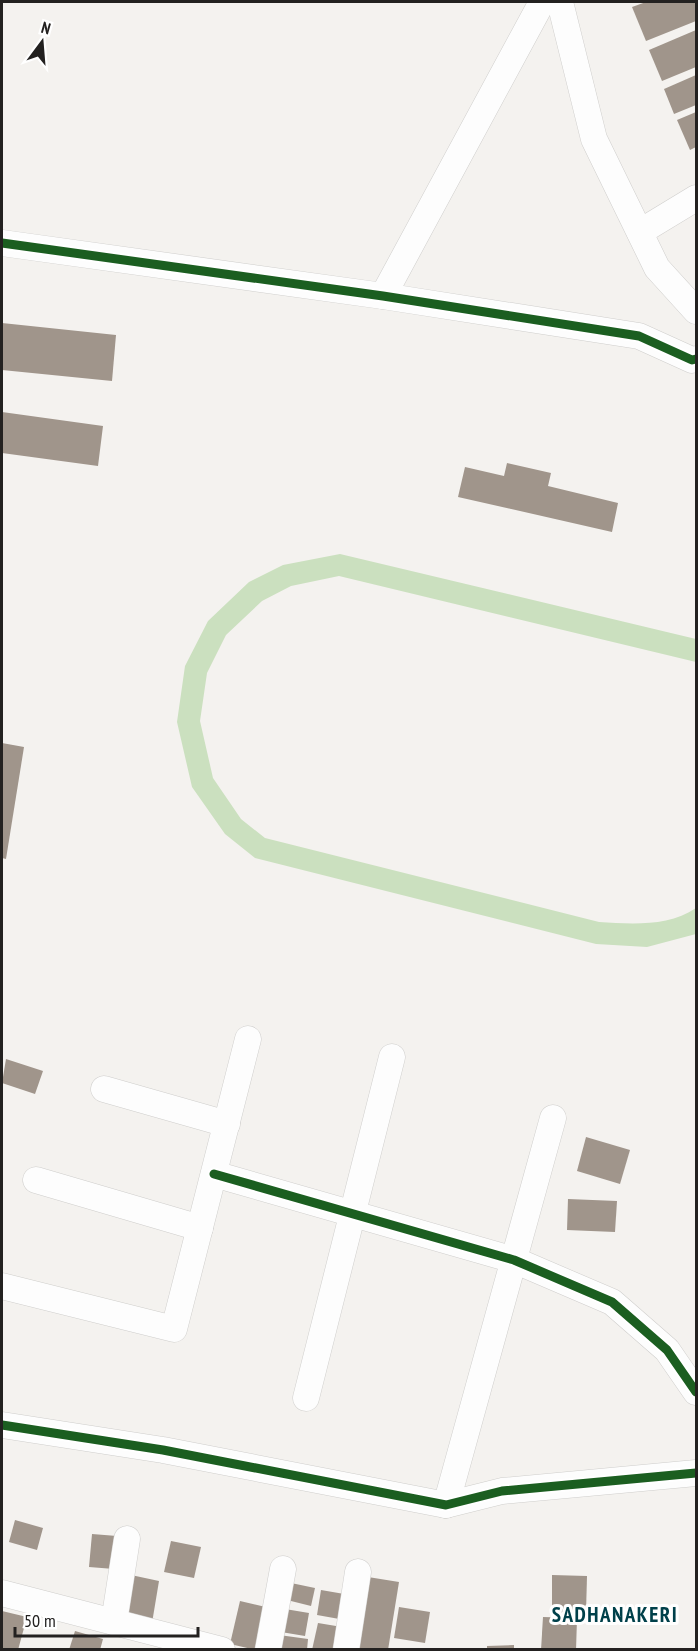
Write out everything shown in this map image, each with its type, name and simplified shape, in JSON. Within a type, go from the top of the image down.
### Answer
[{"type":"street","points":[[383,296],[542,2]]},
{"type":"street","points":[[560,2],[594,138],[657,268],[696,311]]},
{"type":"street","points":[[640,232],[696,198]]},
{"type":"street","points":[[2,243],[383,296],[639,336],[692,360],[696,359]]},
{"type":"street","points":[[2,1286],[174,1329],[248,1040]]},
{"type":"street","points":[[306,1398],[392,1057]]},
{"type":"street","points":[[104,1089],[227,1124]]},
{"type":"street","points":[[446,1504],[553,1119]]},
{"type":"street","points":[[214,1174],[514,1260],[612,1302],[666,1350],[696,1392]]},
{"type":"street","points":[[36,1180],[200,1228]]},
{"type":"street","points":[[2,1425],[163,1450],[446,1504],[502,1491],[696,1473]]},
{"type":"street","points":[[114,1622],[127,1539]]},
{"type":"street","points":[[268,1650],[283,1569]]},
{"type":"street","points":[[346,1650],[358,1572]]},
{"type":"street","points":[[2,1593],[222,1650]]},
{"type":"green space","points":[[340,554],[696,639],[696,662],[339,576],[291,586],[262,601],[226,635],[207,673],[200,721],[213,778],[241,819],[265,838],[599,922],[649,923],[674,918],[696,908],[696,934],[647,947],[596,944],[255,858],[225,834],[192,787],[177,722],[185,666],[208,621],[249,582],[283,565]]},
{"type":"building","points":[[646,2],[696,2],[696,21],[646,41],[632,7]]},
{"type":"building","points":[[696,30],[696,67],[662,81],[649,50]]},
{"type":"building","points":[[696,75],[696,105],[674,114],[664,89]]},
{"type":"building","points":[[696,112],[696,147],[690,150],[677,120]]},
{"type":"building","points":[[2,323],[116,335],[112,381],[2,370]]},
{"type":"building","points":[[2,412],[103,426],[98,466],[2,453]]},
{"type":"building","points":[[507,463],[551,473],[548,486],[618,503],[612,532],[458,497],[465,467],[504,476]]},
{"type":"building","points":[[2,743],[24,747],[6,859],[2,858]]},
{"type":"building","points":[[6,1059],[43,1071],[35,1094],[2,1083]]},
{"type":"building","points":[[586,1137],[630,1150],[620,1184],[577,1171]]},
{"type":"building","points":[[568,1199],[617,1201],[615,1232],[567,1230]]},
{"type":"building","points":[[15,1520],[43,1528],[37,1550],[9,1542]]},
{"type":"building","points":[[92,1534],[117,1536],[114,1569],[89,1567]]},
{"type":"building","points":[[171,1541],[201,1547],[194,1578],[164,1572]]},
{"type":"building","points":[[131,1575],[159,1581],[152,1623],[123,1618]]},
{"type":"building","points":[[552,1575],[587,1576],[586,1613],[552,1612]]},
{"type":"building","points":[[368,1577],[399,1582],[388,1650],[357,1650]]},
{"type":"building","points":[[291,1583],[315,1588],[311,1606],[287,1600]]},
{"type":"building","points":[[321,1590],[350,1595],[345,1620],[317,1615]]},
{"type":"building","points":[[240,1601],[270,1608],[256,1650],[230,1644]]},
{"type":"building","points":[[399,1607],[430,1612],[425,1643],[394,1638]]},
{"type":"building","points":[[285,1609],[309,1613],[305,1636],[281,1632]]},
{"type":"building","points":[[2,1611],[27,1617],[18,1650],[2,1650]]},
{"type":"building","points":[[543,1617],[577,1618],[576,1650],[541,1650]]},
{"type":"building","points":[[318,1623],[342,1627],[338,1650],[312,1650]]},
{"type":"building","points":[[75,1631],[103,1639],[100,1650],[69,1650]]},
{"type":"building","points":[[279,1635],[308,1639],[307,1650],[277,1650]]},
{"type":"building","points":[[514,1645],[514,1650],[487,1650],[487,1646]]},
{"type":"cycle path","points":[[2,243],[383,296],[639,336],[692,360],[696,359]]},
{"type":"cycle path","points":[[214,1174],[514,1260],[612,1302],[667,1350],[696,1392]]},
{"type":"cycle path","points":[[2,1425],[163,1450],[446,1505],[502,1491],[696,1473]]},
{"type":"district","name":"SADHANAKERI","points":[[615,1614]]}]
